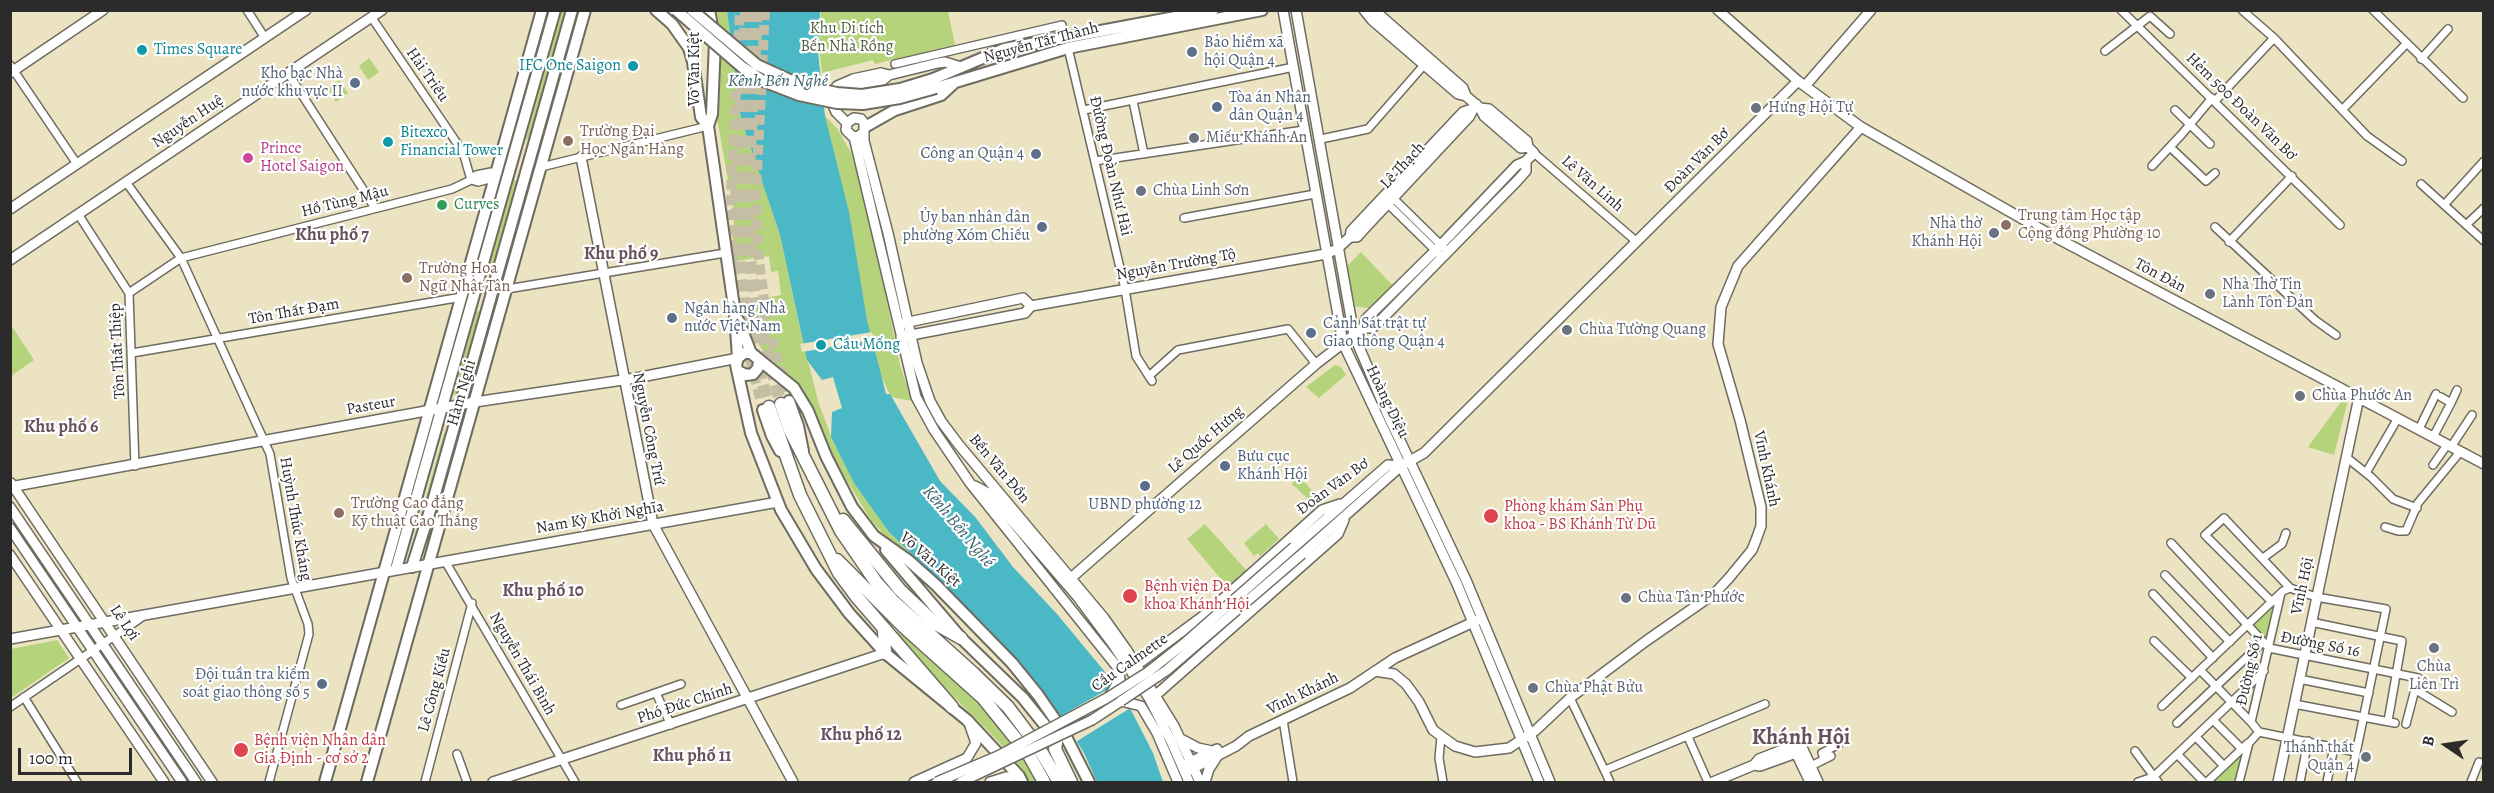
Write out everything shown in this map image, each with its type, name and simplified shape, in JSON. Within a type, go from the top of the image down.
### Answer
[{"type":"highway","points":[[952,707],[847,585],[809,515],[787,462],[776,405],[842,531],[876,582],[893,601],[1008,707],[1039,748],[1059,783]]},
{"type":"highway","points":[[827,501],[890,569],[936,624],[961,638]]},
{"type":"highway","points":[[830,553],[896,620],[983,698],[1029,755],[1044,783]]},
{"type":"highway","points":[[868,569],[1011,703],[1043,744],[1065,783]]},
{"type":"highway","points":[[884,629],[885,653]]},
{"type":"highway","points":[[1053,733],[1055,749],[1071,783]]},
{"type":"main road","name":"Hàm Nghi","points":[[325,783],[542,10]]},
{"type":"main road","name":"Hàm Nghi","points":[[396,569],[476,295],[555,10]]},
{"type":"main road","name":"Hàm Nghi","points":[[412,567],[572,10]]},
{"type":"main road","name":"Hàm Nghi","points":[[367,783],[585,10]]},
{"type":"main road","name":"Võ Văn Kiệt","points":[[656,10],[672,24],[689,48],[701,117],[708,126]]},
{"type":"main road","points":[[676,10],[741,67],[764,81],[799,95],[837,103],[863,104],[900,98],[934,84]]},
{"type":"main road","points":[[692,10],[757,66],[803,86],[837,93],[862,94],[934,84]]},
{"type":"main road","name":"Võ Văn Kiệt","points":[[709,10],[715,41],[712,114],[708,126],[735,314],[738,358]]},
{"type":"main road","name":"Nguyễn Tất Thành","points":[[934,84],[954,82],[1066,43],[1213,10]]},
{"type":"main road","name":"Nguyễn Tất Thành","points":[[934,84],[961,67],[1004,49],[1066,43],[1262,10]]},
{"type":"main road","points":[[861,132],[895,110],[941,95],[954,82]]},
{"type":"main road","points":[[497,173],[541,167]]},
{"type":"main road","points":[[462,297],[493,291]]},
{"type":"main road","name":"Võ Văn Kiệt","points":[[735,314],[755,357],[785,380],[802,399],[838,483],[874,536],[908,560],[936,585],[1011,663],[1064,731],[1089,783]]},
{"type":"main road","points":[[738,371],[746,375],[753,374],[758,368],[755,357],[744,353],[738,358],[736,364],[751,433],[778,502],[794,534],[831,590],[885,653],[968,720],[1020,779]]},
{"type":"main road","points":[[384,572],[407,531]]},
{"type":"main road","points":[[874,536],[890,569]]},
{"type":"main road","points":[[961,638],[1023,698],[1053,733]]},
{"type":"street","points":[[77,164],[12,69],[103,10]]},
{"type":"street","points":[[247,10],[266,38]]},
{"type":"street","name":"Nguyễn Huệ","points":[[10,209],[306,10]]},
{"type":"street","name":"Nguyễn Huệ","points":[[10,260],[382,10]]},
{"type":"street","name":"Hoàng Diệu","points":[[1283,10],[1343,343],[1406,464],[1462,582],[1531,734],[1550,783]]},
{"type":"street","name":"Hoàng Diệu","points":[[1296,10],[1321,139],[1337,249],[1354,335],[1406,464]]},
{"type":"street","name":"Lê Văn Linh","points":[[1364,10],[1458,94],[1466,96]]},
{"type":"street","name":"Tôn Đản","points":[[1718,10],[1802,84],[1861,127],[2051,235],[2484,464]]},
{"type":"street","name":"Đoàn Văn Bơ","points":[[1156,696],[1338,534],[1346,516],[1406,464],[1425,453],[1637,242],[1802,84],[1871,10]]},
{"type":"street","name":"Hẻm 500 Đoàn Văn Bơ","points":[[2121,10],[2340,225]]},
{"type":"street","points":[[2242,10],[2274,38],[2367,136],[2402,161]]},
{"type":"street","points":[[2373,10],[2463,98]]},
{"type":"street","name":"Lê Văn Linh","points":[[1375,11],[1463,88],[1466,96],[1484,116],[1521,148],[1531,150],[1637,242]]},
{"type":"street","points":[[2105,51],[2139,27],[2150,16],[2170,34]]},
{"type":"street","name":"Hải Triều","points":[[372,18],[463,152],[474,181]]},
{"type":"street","points":[[894,70],[1021,34],[1062,25],[1066,43]]},
{"type":"street","points":[[2421,59],[2448,29]]},
{"type":"street","points":[[1021,34],[1023,46]]},
{"type":"street","points":[[2152,166],[2213,99],[2274,38]]},
{"type":"street","name":"Đường Đoàn Như Hài","points":[[1066,43],[1084,110],[1125,289],[1136,356],[1150,379],[1178,350],[1288,329],[1316,364]]},
{"type":"street","points":[[2342,110],[2407,43]]},
{"type":"street","name":"Nguyễn Tất Thành","points":[[847,123],[836,112],[831,101],[833,92],[842,84],[853,79],[894,70],[945,62],[961,67]]},
{"type":"street","points":[[1321,139],[1368,129],[1424,65]]},
{"type":"street","points":[[1084,110],[1294,67]]},
{"type":"street","points":[[288,73],[375,208]]},
{"type":"street","points":[[1133,101],[1144,153]]},
{"type":"street","name":"Lê Thạch","points":[[1337,249],[1350,237],[1351,231],[1388,199],[1463,112],[1476,107]]},
{"type":"street","points":[[2175,110],[2210,144]]},
{"type":"street","points":[[847,123],[858,118],[861,132]]},
{"type":"street","name":"Bến Vân Đồn","points":[[847,123],[848,133],[861,132],[906,336],[926,391],[941,421],[1104,618],[1137,665],[1180,738],[1188,767],[1189,783]]},
{"type":"street","points":[[541,167],[708,126]]},
{"type":"street","name":"Vĩnh Khánh","points":[[1396,676],[1406,684],[1419,702],[1433,730],[1455,746],[1475,752],[1509,748],[1531,734],[1570,698],[1715,593],[1752,550],[1761,526],[1761,507],[1740,420],[1718,344],[1721,307],[1738,266],[1861,127]]},
{"type":"street","points":[[1095,161],[1304,130]]},
{"type":"street","points":[[2170,147],[2206,181],[2215,173]]},
{"type":"street","name":"Lê Quốc Hưng","points":[[1071,578],[1316,364],[1363,328],[1372,328],[1402,291],[1526,171],[1526,161],[1531,150]]},
{"type":"street","name":"Nguyễn Công Trứ","points":[[581,158],[653,524],[793,783]]},
{"type":"street","points":[[2444,205],[2484,161]]},
{"type":"street","name":"Hồ Tùng Mậu","points":[[129,293],[181,258],[452,189],[474,181],[476,175],[490,171],[497,173]]},
{"type":"street","points":[[2229,242],[2292,176]]},
{"type":"street","points":[[474,181],[491,195]]},
{"type":"street","name":"Huỳnh Thúc Kháng","points":[[126,182],[181,258],[270,454],[293,588],[308,624],[309,634],[269,783]]},
{"type":"street","points":[[2421,184],[2484,241]]},
{"type":"street","points":[[1184,218],[1316,194]]},
{"type":"street","points":[[1388,199],[1442,251]]},
{"type":"street","points":[[2467,224],[2484,208]]},
{"type":"street","name":"Tôn Thất Thiệp","points":[[78,214],[129,293],[135,466]]},
{"type":"street","points":[[2215,226],[2229,242],[2315,320],[2336,335]]},
{"type":"street","name":"Nguyễn Trường Tộ","points":[[906,336],[1025,313],[1031,306],[1326,254],[1337,249]]},
{"type":"street","points":[[507,289],[725,253]]},
{"type":"street","name":"Tôn Thất Ðạm","points":[[132,353],[462,297]]},
{"type":"street","name":"Nguyễn Trường Tộ","points":[[903,323],[1023,298],[1031,306]]},
{"type":"street","name":"Bến Vân Đồn","points":[[906,336],[907,366],[920,405],[934,430],[970,483],[988,493],[1077,596],[1149,698],[1188,767],[1200,783]]},
{"type":"street","name":"Pasteur","points":[[12,485],[135,466],[475,402],[624,380],[738,358]]},
{"type":"street","points":[[2433,437],[2457,390]]},
{"type":"street","points":[[2419,429],[2439,395],[2451,403]]},
{"type":"street","name":"Vĩnh Hội","points":[[2278,783],[2359,396]]},
{"type":"street","points":[[2385,527],[2406,531],[2418,503],[2472,415]]},
{"type":"street","points":[[2366,473],[2398,418]]},
{"type":"street","points":[[2433,465],[2453,448]]},
{"type":"street","points":[[2346,457],[2393,500],[2417,508]]},
{"type":"street","name":"Đoàn Văn Bơ","points":[[1137,665],[1207,613],[1322,510],[1340,504],[1388,465],[1406,464]]},
{"type":"street","points":[[970,483],[1118,668],[1120,679],[1107,699]]},
{"type":"street","name":"Lê Lợi","points":[[12,485],[212,783]]},
{"type":"street","name":"Nam Kỳ Khởi Nghĩa","points":[[384,572],[778,502]]},
{"type":"street","name":"Cầu Calmette","points":[[961,783],[1053,733],[1148,672],[1186,642],[1340,504]]},
{"type":"street","name":"Lê Lợi","points":[[10,507],[196,783]]},
{"type":"street","name":"Cầu Calmette","points":[[937,783],[1053,733],[1092,720],[1167,670],[1346,516]]},
{"type":"street","points":[[2272,602],[2205,535],[2224,518],[2262,558],[2285,591],[2386,609],[2350,783]]},
{"type":"street","points":[[10,528],[182,783]]},
{"type":"street","points":[[2262,558],[2282,544],[2286,533]]},
{"type":"street","name":"Đường Số 16","points":[[2171,543],[2269,648],[2418,678],[2416,690],[2452,712]]},
{"type":"street","points":[[10,555],[164,783]]},
{"type":"street","name":"Nguyễn Thái Bình","points":[[445,561],[472,603],[575,783]]},
{"type":"street","points":[[10,639],[384,572]]},
{"type":"street","points":[[2165,575],[2230,642]]},
{"type":"street","points":[[2162,706],[2285,591]]},
{"type":"street","name":"Đường Số 1","points":[[2259,732],[2251,722],[2285,591]]},
{"type":"street","points":[[2153,594],[2213,658]]},
{"type":"street","name":"Lê Công Kiều","points":[[425,783],[472,603]]},
{"type":"street","points":[[10,707],[144,616]]},
{"type":"street","name":"Hoàng Diệu","points":[[1478,620],[1521,741],[1539,783]]},
{"type":"street","name":"Vĩnh Khánh","points":[[1188,767],[1234,741],[1242,740],[1350,688],[1395,658],[1478,620]]},
{"type":"street","points":[[2294,704],[2391,722],[2402,641],[2311,622]]},
{"type":"street","points":[[2154,641],[2192,678]]},
{"type":"street","points":[[2177,723],[2263,642]]},
{"type":"street","name":"Phó Đức Chính","points":[[493,783],[885,653]]},
{"type":"street","points":[[1395,658],[1396,676]]},
{"type":"street","points":[[2200,670],[2251,722]]},
{"type":"street","points":[[1375,671],[1385,671],[1396,676]]},
{"type":"street","points":[[2138,783],[2153,781],[2264,671]]},
{"type":"street","points":[[2299,679],[2369,693]]},
{"type":"street","points":[[621,705],[681,684]]},
{"type":"street","points":[[2406,724],[2416,690]]},
{"type":"street","points":[[656,693],[671,725]]},
{"type":"street","points":[[24,698],[77,783]]},
{"type":"street","points":[[1570,698],[1610,783]]},
{"type":"street","points":[[1121,701],[1138,704],[1145,711],[1178,783]]},
{"type":"street","points":[[1605,770],[1765,704]]},
{"type":"street","points":[[914,783],[959,763],[969,755],[976,743],[968,720]]},
{"type":"street","points":[[1283,720],[1293,783]]},
{"type":"street","points":[[2213,720],[2242,749]]},
{"type":"street","points":[[2178,755],[2206,783],[2259,732],[2356,752]]},
{"type":"street","points":[[1688,736],[1708,783]]},
{"type":"street","points":[[1441,737],[1439,758],[1443,783]]},
{"type":"street","points":[[2196,737],[2224,766]]},
{"type":"street","points":[[1180,738],[1198,748],[1216,753],[1205,783]]},
{"type":"street","points":[[2300,783],[2308,741]]},
{"type":"street","points":[[2239,783],[2249,743]]},
{"type":"street","points":[[1811,766],[1828,758],[1822,753],[1839,744]]},
{"type":"street","points":[[2326,783],[2334,747]]},
{"type":"street","points":[[1713,783],[1754,765],[1759,759],[1798,748]]},
{"type":"street","points":[[1798,748],[1811,766],[1818,783]]},
{"type":"street","points":[[1798,748],[1810,783]]},
{"type":"street","points":[[2136,751],[2153,781]]},
{"type":"street","points":[[457,754],[467,783]]},
{"type":"street","points":[[2471,783],[2479,762]]},
{"type":"street","points":[[959,763],[968,783]]},
{"type":"street","points":[[990,783],[1006,777],[1020,779]]},
{"type":"green space","points":[[547,11],[551,11],[516,136],[512,135]]},
{"type":"green space","points":[[562,11],[566,11],[530,140],[526,139]]},
{"type":"green space","points":[[576,11],[580,11],[543,143],[539,142]]},
{"type":"green space","points":[[716,11],[727,11],[741,119],[780,235],[819,404],[834,444],[889,532],[913,556],[886,537],[871,520],[835,461],[803,388],[769,358],[749,326],[744,308],[766,305],[766,298],[781,295],[778,271],[771,272],[769,256],[736,261],[733,239],[734,214],[715,107],[720,27]]},
{"type":"green space","name":"Khu Di tích Bến Nhà Rồng","points":[[821,11],[948,11],[955,45],[875,64],[873,60],[822,73],[819,46]]},
{"type":"green space","points":[[369,58],[379,72],[368,80],[359,66]]},
{"type":"green space","points":[[339,80],[348,93],[336,102],[327,88]]},
{"type":"green space","points":[[825,116],[837,128],[851,153],[866,197],[900,365],[912,401],[891,397],[879,371]]},
{"type":"green space","points":[[514,180],[519,181],[492,275],[487,274]]},
{"type":"green space","points":[[527,184],[532,185],[508,268],[503,267]]},
{"type":"green space","points":[[1361,252],[1395,288],[1375,309],[1353,306],[1343,270]]},
{"type":"green space","points":[[493,307],[497,308],[473,391],[469,390]]},
{"type":"green space","points":[[477,311],[481,312],[457,395],[453,394]]},
{"type":"green space","points":[[11,325],[34,360],[10,376]]},
{"type":"green space","points":[[1335,365],[1341,367],[1346,375],[1319,398],[1306,387]]},
{"type":"green space","points":[[2344,398],[2347,404],[2334,455],[2308,447]]},
{"type":"green space","points":[[461,417],[465,418],[428,544],[425,542]]},
{"type":"green space","points":[[444,433],[447,434],[413,553],[410,552]]},
{"type":"green space","points":[[1295,476],[1300,477],[1314,493],[1316,498],[1314,501],[1308,499],[1292,484]]},
{"type":"green space","points":[[1205,524],[1247,571],[1224,591],[1217,583],[1221,579],[1187,539]]},
{"type":"green space","points":[[1266,524],[1279,539],[1260,556],[1258,553],[1254,556],[1244,543]]},
{"type":"green space","points":[[2274,604],[2268,638],[2265,638],[2252,623]]},
{"type":"green space","points":[[899,631],[977,700],[999,724],[1028,764],[1037,782],[1027,782],[1022,769],[997,740],[928,671],[895,633]]},
{"type":"green space","points":[[57,640],[69,658],[11,698],[11,649]]},
{"type":"green space","points":[[2238,756],[2242,757],[2237,782],[2211,782]]},
{"type":"water","name":"Kênh Bến Nghé","points":[[727,11],[820,11],[818,52],[825,116],[849,212],[867,320],[886,394],[890,394],[940,481],[976,518],[1013,567],[1057,614],[1105,672],[1132,712],[1153,753],[1163,782],[1097,782],[1084,753],[1061,716],[1030,676],[982,623],[889,532],[854,483],[831,437],[832,412],[842,408],[833,377],[822,380],[807,360],[780,235],[741,119]]},
{"type":"pier","points":[[872,332],[874,340],[802,352],[800,344]]},
{"type":"pier","points":[[1117,684],[1132,707],[1074,743],[1059,717]]},
{"type":"tunnel","points":[[733,265],[731,192],[740,10]]},
{"type":"tunnel","points":[[746,10],[737,192],[738,252],[746,320],[769,407]]},
{"type":"tunnel","points":[[757,10],[748,192],[749,251],[758,318],[781,404]]},
{"type":"tunnel","points":[[765,10],[756,193],[758,251],[766,316],[789,401]]},
{"type":"tunnel","points":[[746,345],[763,410]]},
{"type":"place","name":"Times Square","points":[[142,50]]},
{"type":"place","name":"Bảo hiểm xã hội Quận 4","points":[[1192,52]]},
{"type":"place","name":"IFC One Saigon","points":[[633,66]]},
{"type":"place","name":"Kho bạc Nhà nước khu vực II","points":[[355,83]]},
{"type":"place","name":"Tòa án Nhân dân Quận 4","points":[[1217,107]]},
{"type":"place","name":"Hưng Hội Tự","points":[[1756,108]]},
{"type":"place","name":"Miếu Khánh An","points":[[1194,138]]},
{"type":"place","name":"Trường Đại Học Ngân Hàng","points":[[568,141]]},
{"type":"place","name":"Bitexco Financial Tower","points":[[388,142]]},
{"type":"place","name":"Công an Quận 4","points":[[1036,154]]},
{"type":"place","name":"Prince Hotel Saigon","points":[[248,158]]},
{"type":"place","name":"Chùa Linh Sơn","points":[[1141,191]]},
{"type":"place","name":"Curves","points":[[442,205]]},
{"type":"place","name":"Trung tâm Học tập Cộng đồng Phường 10","points":[[2006,225]]},
{"type":"place","name":"Ủy ban nhân dân phường Xóm Chiếu","points":[[1042,227]]},
{"type":"place","name":"Nhà thờ Khánh Hội","points":[[1994,233]]},
{"type":"place","name":"Trường Hoa Ngữ Nhật Tân","points":[[407,278]]},
{"type":"place","name":"Nhà Thờ Tin Lành Tôn Đản","points":[[2210,294]]},
{"type":"place","name":"Ngân hàng Nhà nước Việt Nam","points":[[672,318]]},
{"type":"place","name":"Chùa Tường Quang","points":[[1567,330]]},
{"type":"place","name":"Cảnh Sát trật tự Giao thông Quận 4","points":[[1311,333]]},
{"type":"place","name":"Cầu Mống","points":[[821,345]]},
{"type":"place","name":"Chùa Phước An","points":[[2300,396]]},
{"type":"place","name":"Bưu cục Khánh Hội","points":[[1225,466]]},
{"type":"place","name":"UBND phường 12","points":[[1145,486]]},
{"type":"place","name":"Trường Cao đẳng Kỹ thuật Cao Thắng","points":[[339,513]]},
{"type":"place","name":"Phòng khám Sản Phụ khoa - BS Khánh Từ Dũ","points":[[1491,516]]},
{"type":"place","name":"Bệnh viện Đa khoa Khánh Hội","points":[[1130,596]]},
{"type":"place","name":"Chùa Tân Phước","points":[[1626,598]]},
{"type":"place","name":"Chùa Liên Trì","points":[[2434,648]]},
{"type":"place","name":"Đội tuần tra kiểm soát giao thông số 5","points":[[322,684]]},
{"type":"place","name":"Chùa Phật Bửu","points":[[1533,688]]},
{"type":"place","name":"Bệnh viện Nhân dân Gia Định - cơ sở 2","points":[[241,750]]},
{"type":"place","name":"Thánh thất Quận 4","points":[[2366,757]]},
{"type":"district","name":"Khu phố 7","points":[[332,236]]},
{"type":"district","name":"Khu phố 9","points":[[621,255]]},
{"type":"district","name":"Khu phố 6","points":[[61,428]]},
{"type":"district","name":"Khu phố 10","points":[[543,592]]},
{"type":"district","name":"Khu phố 12","points":[[861,736]]},
{"type":"district","name":"Khánh Hội","points":[[1801,739]]},
{"type":"district","name":"Khu phố 11","points":[[692,757]]}]
